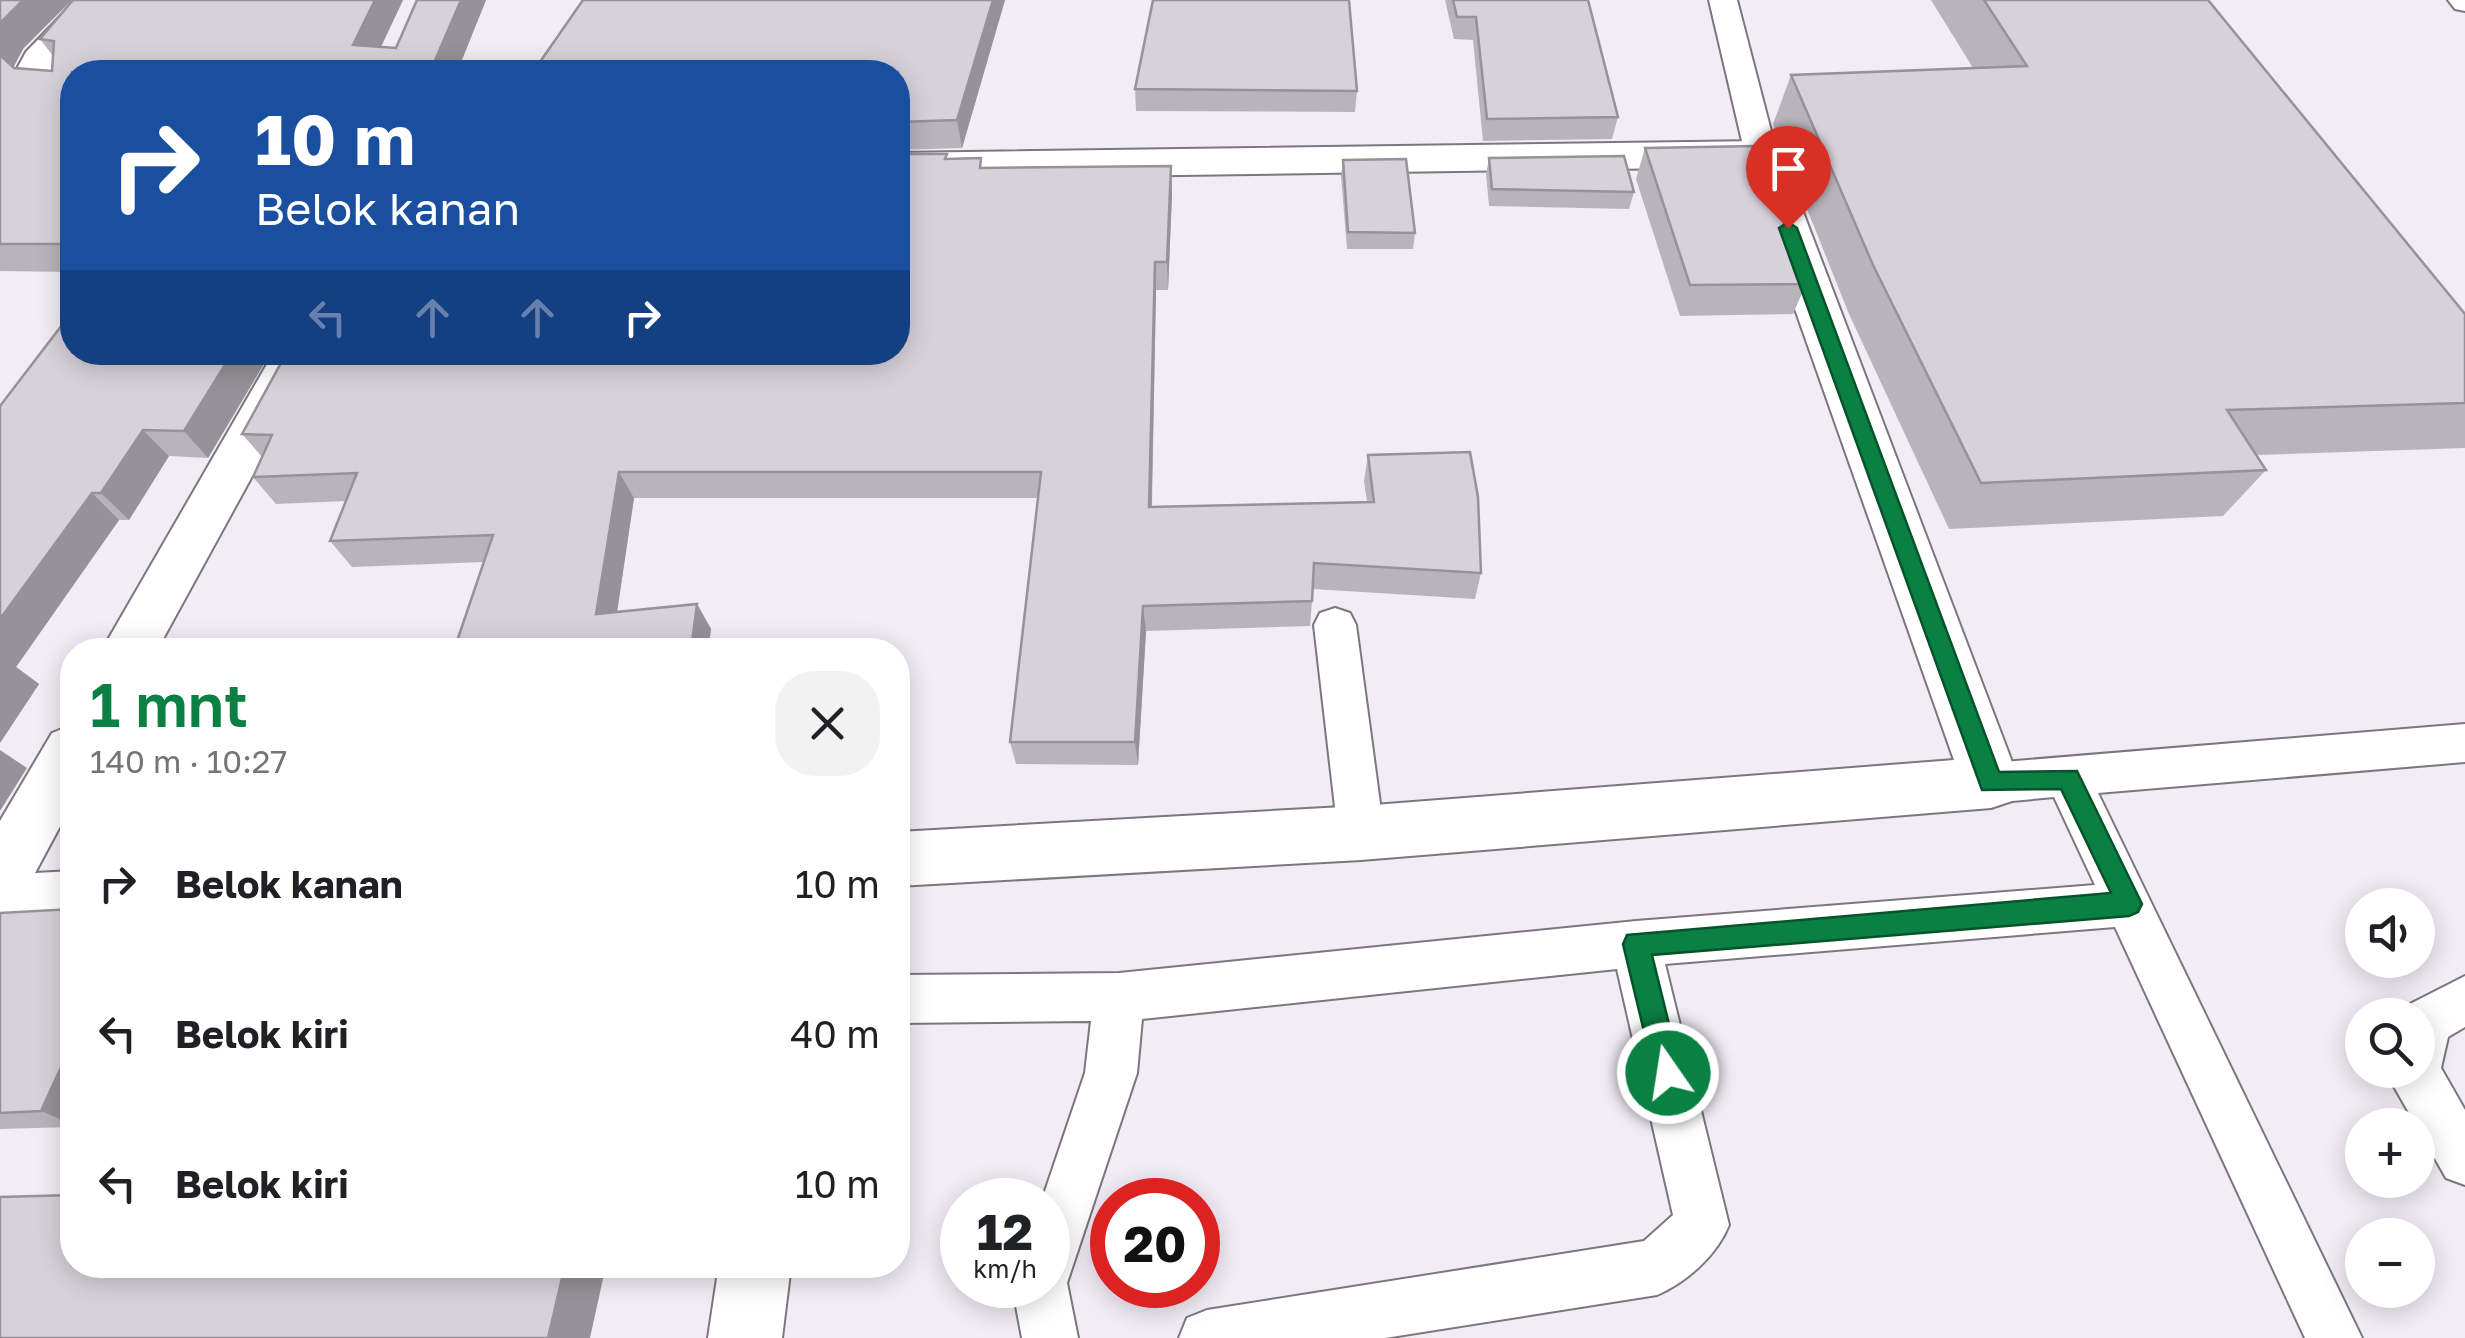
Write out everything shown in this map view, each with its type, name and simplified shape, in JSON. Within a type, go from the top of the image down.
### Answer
[{"type":"street","points":[[60,84],[50,84],[33,74],[40,60],[96,0]]},
{"type":"street","points":[[910,166],[1761,154],[1991,783],[1361,833],[910,858]]},
{"type":"street","points":[[136,638],[290,365]]},
{"type":"street","points":[[0,878],[60,771]]},
{"type":"street","points":[[0,902],[60,900]]},
{"type":"street","points":[[744,1338],[754,1278]]},
{"type":"lane","points":[[1724,0],[1761,154]]},
{"type":"lane","points":[[1335,625],[1361,833]]},
{"type":"lane","points":[[1991,783],[2465,743]]},
{"type":"lane","points":[[2068,778],[2334,1338]]},
{"type":"lane","points":[[910,998],[1119,998],[1636,944],[2129,904]]},
{"type":"lane","points":[[1206,1338],[1657,1267],[1702,1225],[1636,944]]},
{"type":"lane","points":[[1070,1197],[1111,1073],[1119,998]]},
{"type":"lane","points":[[2435,1017],[2465,1000]]},
{"type":"lane","points":[[2421,1088],[2465,1158]]},
{"type":"lane","points":[[1044,1308],[1050,1338]]},
{"type":"building","points":[[0,0],[23,0],[0,23]]},
{"type":"building","points":[[73,0],[375,0],[353,45],[396,48],[417,0],[461,0],[435,60],[60,60],[60,244],[0,244],[0,55],[14,68],[52,71],[54,41],[40,39]]},
{"type":"building","points":[[583,0],[993,0],[957,120],[910,122],[910,60],[541,60]]},
{"type":"building","points":[[1153,0],[1349,0],[1357,91],[1135,89]]},
{"type":"building","points":[[1453,0],[1588,0],[1618,117],[1487,119],[1476,17],[1457,17]]},
{"type":"building","points":[[1984,0],[2208,0],[2465,314],[2465,403],[2227,410],[2266,470],[1981,483],[1873,265],[1791,75],[2027,66]]},
{"type":"building","points":[[1756,146],[1806,284],[1690,285],[1645,148]]},
{"type":"building","points":[[910,154],[947,154],[945,159],[981,158],[980,168],[1171,166],[1167,262],[1155,262],[1149,507],[1374,502],[1368,455],[1470,452],[1478,497],[1481,573],[1314,563],[1312,601],[1143,606],[1135,742],[1010,742],[1041,472],[619,472],[596,614],[697,604],[693,638],[458,638],[493,535],[330,541],[357,473],[253,477],[272,435],[242,434],[280,365],[910,365]]},
{"type":"building","points":[[1624,156],[1634,192],[1492,189],[1489,158]]},
{"type":"building","points":[[1406,159],[1415,233],[1348,232],[1343,160]]},
{"type":"building","points":[[60,328],[60,365],[225,365],[184,431],[143,430],[101,493],[92,493],[0,619],[0,406]]},
{"type":"building","points":[[60,910],[60,1069],[41,1111],[0,1113],[0,913]]},
{"type":"building","points":[[60,1195],[60,1278],[562,1278],[548,1338],[0,1338],[0,1197]]},
{"type":"route","points":[[1668,1073],[1636,944],[2129,904],[2068,778],[1991,783],[1788,228]]}]
